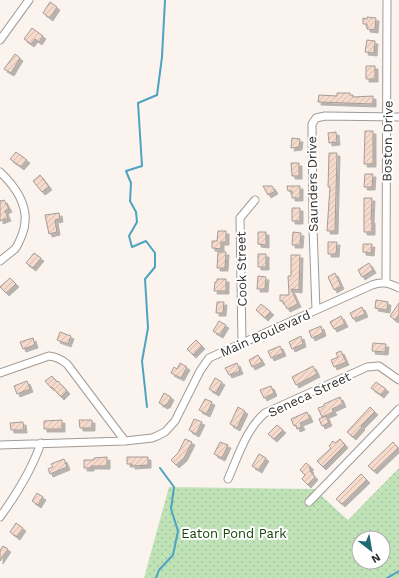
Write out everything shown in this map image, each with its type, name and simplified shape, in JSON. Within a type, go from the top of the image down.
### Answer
[{"type":"street","points":[[0,40],[29,0]]},
{"type":"street","name":"Boston Drive","points":[[386,282],[387,0]]},
{"type":"street","name":"Saunders Drive","points":[[316,310],[313,230],[312,124],[316,118],[325,116],[399,117]]},
{"type":"street","points":[[0,172],[18,192],[23,202],[26,216],[24,230],[19,243],[15,249],[0,261]]},
{"type":"street","name":"Cook Street","points":[[242,343],[240,218],[255,200]]},
{"type":"street","name":"Main Boulevard","points":[[0,445],[125,441],[152,438],[165,432],[175,420],[200,371],[207,360],[214,355],[379,282],[386,282]]},
{"type":"street","points":[[386,282],[399,288]]},
{"type":"street","points":[[0,373],[49,356],[56,356],[62,359],[125,441]]},
{"type":"street","name":"Seneca Street","points":[[228,478],[249,433],[259,418],[266,413],[375,365],[384,368],[399,380]]},
{"type":"street","points":[[309,502],[399,410]]},
{"type":"street","points":[[0,516],[8,506],[36,457],[41,443]]},
{"type":"green space","name":"Eaton Pond Park","points":[[399,468],[399,578],[144,578],[169,487],[314,489],[348,520]]},
{"type":"building","points":[[50,2],[57,7],[50,18],[43,13]]},
{"type":"building","points":[[367,17],[376,18],[375,30],[367,29],[367,24],[363,24],[363,18],[367,19]]},
{"type":"building","points":[[32,28],[43,36],[39,42],[35,39],[31,44],[24,39]]},
{"type":"building","points":[[367,40],[375,41],[374,53],[365,52]]},
{"type":"building","points":[[15,54],[20,58],[11,73],[4,69]]},
{"type":"building","points":[[366,66],[375,66],[375,79],[366,79]]},
{"type":"building","points":[[337,93],[350,93],[353,97],[373,96],[373,104],[318,102],[319,95],[337,96]]},
{"type":"building","points":[[365,131],[373,131],[373,164],[364,164]]},
{"type":"building","points":[[336,132],[337,142],[329,143],[328,133]]},
{"type":"building","points":[[292,138],[300,139],[299,147],[291,148]]},
{"type":"building","points":[[16,152],[27,160],[21,167],[10,159]]},
{"type":"building","points":[[329,153],[337,153],[335,231],[327,231],[330,187],[328,187]]},
{"type":"building","points":[[291,163],[299,163],[299,176],[292,176]]},
{"type":"building","points":[[365,174],[373,174],[372,187],[364,187]]},
{"type":"building","points":[[40,175],[49,187],[42,192],[33,181]]},
{"type":"building","points":[[263,186],[272,186],[275,191],[268,195]]},
{"type":"building","points":[[287,186],[300,186],[300,198],[292,198],[292,191],[288,191]]},
{"type":"building","points":[[364,198],[372,198],[372,232],[364,232]]},
{"type":"building","points":[[0,200],[4,200],[9,209],[5,211],[8,218],[0,221]]},
{"type":"building","points":[[292,208],[300,208],[300,221],[292,221]]},
{"type":"building","points":[[59,213],[60,219],[55,220],[57,232],[49,234],[45,215]]},
{"type":"building","points":[[218,231],[226,231],[226,242],[221,242],[221,249],[212,248],[212,241],[217,241]]},
{"type":"building","points":[[258,232],[266,232],[266,245],[258,244]]},
{"type":"building","points":[[293,232],[301,233],[300,245],[292,245]]},
{"type":"building","points":[[328,242],[337,242],[336,254],[328,254]]},
{"type":"building","points":[[363,244],[372,244],[371,253],[363,252]]},
{"type":"building","points":[[218,252],[226,252],[225,268],[217,268]]},
{"type":"building","points":[[34,253],[41,258],[33,268],[26,263]]},
{"type":"building","points":[[258,254],[266,254],[266,267],[258,267]]},
{"type":"building","points":[[291,255],[300,255],[299,290],[291,289],[298,304],[287,309],[283,301],[280,301],[280,295],[289,295],[288,276],[291,276]]},
{"type":"building","points":[[369,263],[373,270],[362,277],[358,270]]},
{"type":"building","points":[[335,273],[341,286],[334,290],[328,277]]},
{"type":"building","points":[[258,276],[266,277],[265,289],[257,289]]},
{"type":"building","points":[[10,278],[16,284],[6,293],[0,287]]},
{"type":"building","points":[[217,279],[226,279],[226,291],[214,291],[215,282],[217,282]]},
{"type":"building","points":[[376,300],[388,302],[387,310],[375,308]]},
{"type":"building","points":[[217,302],[224,302],[223,313],[216,313]]},
{"type":"building","points":[[399,303],[399,314],[395,320],[390,316]]},
{"type":"building","points":[[261,304],[271,312],[265,318],[256,310]]},
{"type":"building","points":[[362,307],[365,314],[353,319],[350,313]]},
{"type":"building","points":[[341,316],[345,324],[334,329],[330,322]]},
{"type":"building","points":[[219,321],[226,325],[220,335],[213,331]]},
{"type":"building","points":[[321,326],[323,333],[312,338],[309,331]]},
{"type":"building","points":[[60,332],[71,336],[68,344],[57,340]]},
{"type":"building","points":[[301,336],[303,344],[292,349],[289,342]]},
{"type":"building","points":[[33,338],[35,345],[23,349],[20,342]]},
{"type":"building","points":[[196,340],[202,346],[193,355],[187,349]]},
{"type":"building","points":[[373,343],[386,344],[385,352],[372,351]]},
{"type":"building","points":[[280,346],[283,353],[271,358],[268,351]]},
{"type":"building","points":[[341,351],[346,362],[334,367],[331,360],[338,357],[336,353]]},
{"type":"building","points":[[258,355],[262,362],[252,367],[249,360]]},
{"type":"building","points":[[180,363],[187,367],[181,378],[171,373],[174,367],[177,369]]},
{"type":"building","points":[[237,363],[240,371],[229,375],[225,368]]},
{"type":"building","points":[[313,366],[317,374],[296,385],[292,377]]},
{"type":"building","points":[[52,376],[67,391],[61,397],[45,381]]},
{"type":"building","points":[[215,378],[222,382],[216,393],[209,389]]},
{"type":"building","points":[[27,381],[30,389],[17,394],[14,386]]},
{"type":"building","points":[[376,382],[386,389],[381,395],[371,388]]},
{"type":"building","points":[[271,386],[274,393],[264,398],[260,390]]},
{"type":"building","points":[[164,393],[171,397],[165,406],[159,403]]},
{"type":"building","points":[[340,397],[343,404],[332,409],[334,412],[322,417],[318,408]]},
{"type":"building","points":[[205,399],[212,402],[207,414],[199,410]]},
{"type":"building","points":[[238,407],[245,411],[237,428],[230,424]]},
{"type":"building","points":[[370,407],[375,412],[361,426],[362,427],[353,437],[347,432]]},
{"type":"building","points":[[307,412],[310,419],[300,423],[302,427],[297,429],[296,425],[294,426],[291,419]]},
{"type":"building","points":[[326,416],[329,423],[322,426],[319,419]]},
{"type":"building","points":[[194,419],[202,422],[196,434],[189,430]]},
{"type":"building","points":[[62,420],[62,429],[44,429],[44,421]]},
{"type":"building","points":[[79,420],[92,420],[92,428],[80,428]]},
{"type":"building","points":[[23,422],[24,430],[11,430],[10,423]]},
{"type":"building","points":[[277,425],[283,430],[274,439],[268,434]]},
{"type":"building","points":[[185,439],[192,442],[184,458],[176,465],[171,460],[178,453]]},
{"type":"building","points":[[340,439],[345,445],[323,467],[317,461],[331,448],[329,446],[333,441],[335,443]]},
{"type":"building","points":[[220,442],[228,445],[222,458],[214,454]]},
{"type":"building","points":[[393,442],[398,448],[374,471],[368,466]]},
{"type":"building","points":[[259,454],[266,458],[259,470],[252,466]]},
{"type":"building","points":[[107,457],[107,466],[91,466],[91,468],[84,468],[84,460],[94,460],[94,458]]},
{"type":"building","points":[[127,457],[148,457],[148,465],[132,466],[132,464],[127,464]]},
{"type":"building","points":[[64,459],[67,467],[50,474],[48,469],[53,467],[51,464]]},
{"type":"building","points":[[306,463],[311,467],[309,468],[311,470],[310,471],[315,477],[308,485],[302,479],[305,475],[300,470]]},
{"type":"building","points":[[361,474],[367,480],[342,504],[336,499]]},
{"type":"building","points":[[37,493],[43,497],[38,505],[32,501]]},
{"type":"building","points":[[16,523],[23,528],[17,537],[10,532]]},
{"type":"building","points":[[3,546],[8,549],[0,561],[0,550]]},
{"type":"waterway","points":[[147,407],[142,361],[148,328],[145,279],[155,267],[155,253],[146,241],[132,247],[129,236],[137,222],[136,212],[130,201],[131,183],[126,171],[142,166],[138,103],[157,95],[162,57],[165,0]]},
{"type":"waterway","points":[[156,578],[159,570],[173,555],[178,531],[171,509],[174,487],[160,468]]},
{"type":"waterway","points":[[387,578],[399,571]]}]
